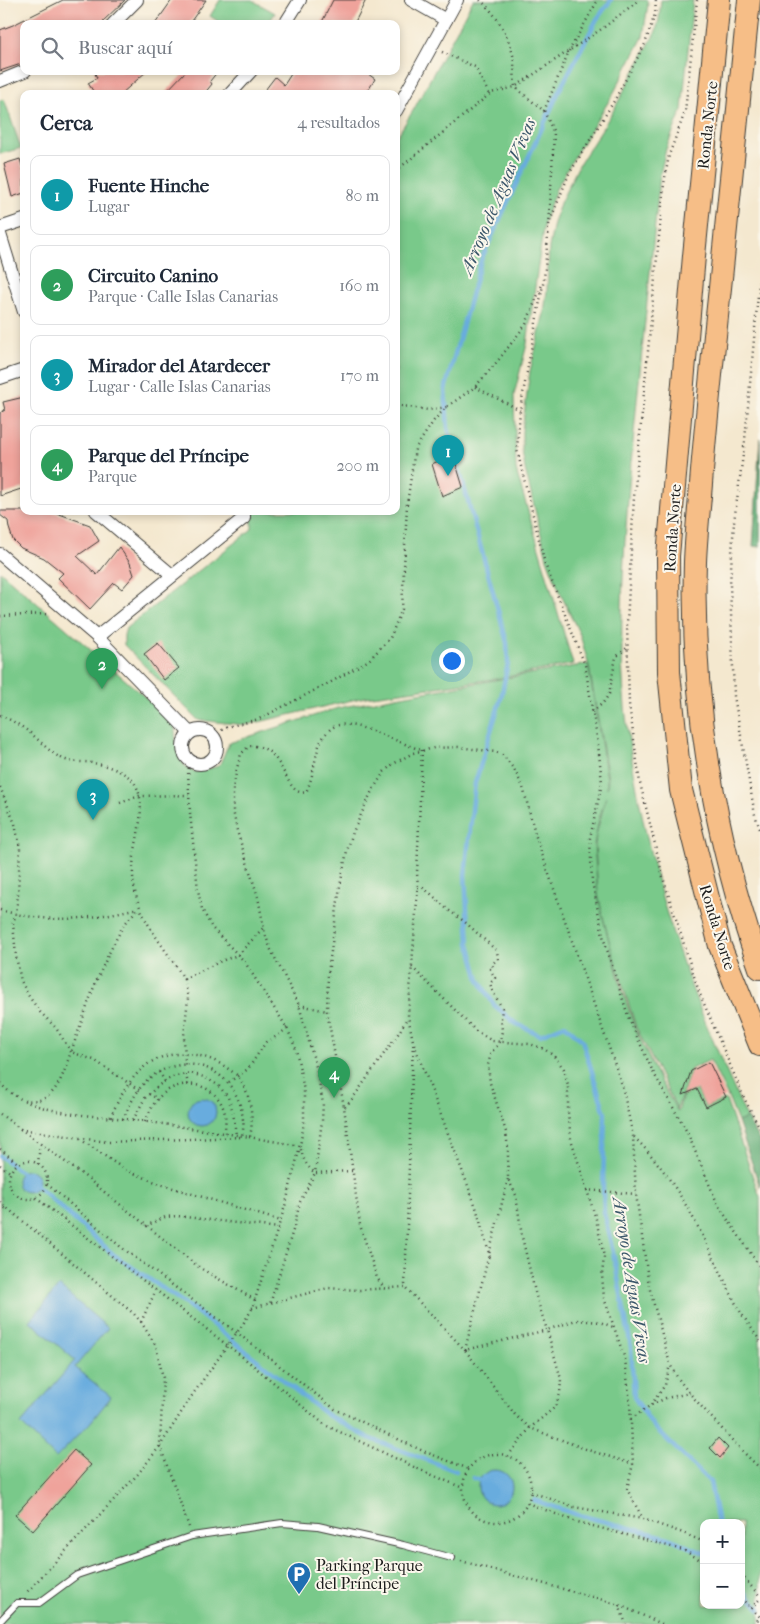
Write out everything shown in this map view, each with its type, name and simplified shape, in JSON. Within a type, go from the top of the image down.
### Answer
[{"type":"highway","name":"Ronda Norte","points":[[719,0],[694,256],[668,556],[668,672],[681,790],[720,946],[760,1045]]},
{"type":"highway","name":"Ronda Norte","points":[[749,0],[708,404],[695,562],[696,641],[702,713],[712,791],[727,862],[747,932],[760,968]]},
{"type":"street","points":[[117,20],[137,0]]},
{"type":"street","points":[[288,20],[300,0]]},
{"type":"street","points":[[411,0],[446,20]]},
{"type":"street","points":[[400,104],[457,0]]},
{"type":"street","points":[[0,81],[20,73]]},
{"type":"street","points":[[234,90],[247,75]]},
{"type":"street","points":[[0,228],[20,221]]},
{"type":"street","points":[[0,234],[20,299]]},
{"type":"street","points":[[0,378],[20,371]]},
{"type":"street","points":[[101,515],[172,575]]},
{"type":"street","points":[[96,637],[244,518],[244,515]]},
{"type":"street","points":[[0,554],[96,637],[190,733]]},
{"type":"street","points":[[197,729],[212,735],[217,746],[214,756],[205,763],[199,764],[185,756],[182,744],[190,733],[197,729]]},
{"type":"lane","points":[[0,1621],[17,1602],[38,1603],[77,1575],[192,1536],[282,1523],[318,1526],[452,1558]]},
{"type":"path","points":[[480,0],[489,7],[505,33],[512,55],[515,87],[544,111],[554,133],[544,279],[520,410],[518,450],[545,564],[584,661],[602,782],[590,838],[592,882],[604,940],[629,1019],[653,1072],[687,1132],[718,1205],[760,1267]]},
{"type":"path","points":[[544,111],[569,51],[598,0]]},
{"type":"path","points":[[400,168],[489,94],[515,87],[603,28],[639,0]]},
{"type":"path","points":[[549,225],[569,174],[614,101],[645,44],[655,14],[656,0]]},
{"type":"path","points":[[439,51],[475,67],[489,94]]},
{"type":"path","points":[[760,272],[745,440],[734,522],[730,584],[734,696],[755,815],[760,829]]},
{"type":"path","points":[[212,735],[227,727],[259,719],[334,681],[369,660],[390,638],[402,609],[407,504],[415,449],[435,419],[448,406],[475,387],[526,324],[544,279]]},
{"type":"path","points":[[475,387],[520,410]]},
{"type":"path","points":[[400,406],[428,410],[448,406]]},
{"type":"path","points":[[0,616],[70,614]]},
{"type":"path","points":[[592,712],[603,704],[609,694],[616,657],[628,647]]},
{"type":"path","points":[[0,715],[18,724],[51,752],[64,760],[92,763],[112,768],[132,779],[142,805],[133,867],[134,888],[139,907],[149,926],[162,948],[174,961],[184,979],[188,998],[184,1036],[185,1065]]},
{"type":"path","points":[[270,1304],[300,1202],[315,1173],[323,1103],[300,1005],[271,950],[258,897],[237,831],[233,810],[233,788],[241,754],[249,746],[256,745],[270,751],[290,783],[302,793],[306,792],[310,784],[321,741],[334,726],[354,725],[422,750]]},
{"type":"path","points":[[385,1289],[377,1278],[360,1225],[344,1107],[327,1011],[328,973],[340,886],[353,832],[371,792],[384,772],[402,758],[422,750],[458,747],[482,749],[502,755],[515,771],[523,787],[536,837],[622,1085],[633,1136],[636,1194],[649,1286],[670,1364],[675,1375],[690,1393],[745,1455],[760,1468]]},
{"type":"path","points":[[422,750],[418,887],[408,1016],[413,1041],[476,1208],[490,1256]]},
{"type":"path","points":[[17,1602],[138,1474],[160,1446],[193,1394],[243,1324],[255,1300],[279,1228],[300,1146],[304,1122],[304,1091],[296,1048],[287,1028],[244,962],[212,928],[202,909],[198,890],[189,795],[188,771],[191,761]]},
{"type":"path","points":[[0,787],[15,824],[20,848],[20,872],[16,914],[13,923],[16,956],[21,981],[28,995],[40,1012],[56,1028],[71,1052],[94,1060],[139,1090]]},
{"type":"path","points":[[120,802],[139,796],[189,795]]},
{"type":"path","points":[[418,887],[422,887],[469,925],[497,951],[498,959],[492,964],[493,967],[490,969],[495,978],[490,983],[502,1008],[502,1030],[500,1042],[490,1053],[488,1065],[493,1095],[506,1132],[508,1179],[490,1256],[464,1350]]},
{"type":"path","points":[[0,910],[58,920],[83,919],[139,907]]},
{"type":"path","points":[[27,1101],[42,1099],[53,1091],[64,1072],[108,953],[123,926],[139,907]]},
{"type":"path","points":[[184,979],[238,955],[264,927]]},
{"type":"path","points":[[412,967],[476,1031],[492,1041],[530,1044],[544,1049],[554,1056],[564,1069],[568,1085],[571,1139],[596,1218],[604,1257],[602,1275],[604,1298],[625,1359],[630,1403],[633,1464],[627,1488],[643,1520]]},
{"type":"path","points":[[300,1005],[327,1011]]},
{"type":"path","points":[[344,1107],[358,1091],[400,1031],[408,1016]]},
{"type":"path","points":[[229,1082],[248,1069],[266,1042],[287,1028]]},
{"type":"path","points":[[413,1041],[405,1287],[464,1350],[516,1416],[530,1428],[591,1451],[633,1464]]},
{"type":"path","points":[[110,1118],[119,1098],[129,1084],[148,1065],[164,1056],[203,1055],[222,1064],[238,1076],[246,1090],[252,1112],[250,1137]]},
{"type":"path","points":[[123,1119],[139,1090],[153,1076],[171,1067],[192,1063],[214,1070],[229,1082],[240,1106],[243,1120],[242,1136]]},
{"type":"path","points":[[204,1077],[208,1068]]},
{"type":"path","points":[[160,1072],[165,1081]]},
{"type":"path","points":[[133,1120],[149,1094],[172,1077],[190,1073],[204,1077],[218,1085],[228,1097],[236,1135]]},
{"type":"path","points":[[186,1074],[188,1085]]},
{"type":"path","points":[[0,1082],[9,1093],[53,1110],[225,1133],[300,1146]]},
{"type":"path","points":[[145,1122],[155,1102],[164,1093],[178,1086],[193,1084],[208,1088],[218,1098],[225,1113],[225,1133]]},
{"type":"path","points":[[149,1094],[158,1099]]},
{"type":"path","points":[[232,1109],[240,1106]]},
{"type":"path","points":[[0,1114],[83,1175],[200,1268],[255,1300]]},
{"type":"path","points":[[20,1129],[107,1142],[250,1137]]},
{"type":"path","points":[[633,1136],[676,1187],[709,1246],[739,1309],[760,1342]]},
{"type":"path","points":[[79,1138],[124,1168],[160,1184],[281,1221]]},
{"type":"path","points":[[38,1164],[40,1144]]},
{"type":"path","points":[[300,1146],[303,1160],[308,1168],[315,1173],[352,1172]]},
{"type":"path","points":[[0,1149],[19,1164]]},
{"type":"path","points":[[32,1162],[38,1164],[45,1172],[47,1178],[41,1194],[36,1198],[26,1199],[16,1196],[10,1186],[10,1173],[19,1164],[32,1162]]},
{"type":"path","points":[[0,1165],[10,1173]]},
{"type":"path","points":[[508,1179],[516,1195],[522,1237],[534,1288],[561,1379],[560,1394],[555,1407],[530,1428],[508,1456]]},
{"type":"path","points":[[46,1184],[121,1247],[335,1409],[423,1451],[470,1469]]},
{"type":"path","points":[[587,1190],[636,1194]]},
{"type":"path","points":[[36,1198],[228,1344],[325,1424],[416,1468],[463,1488]]},
{"type":"path","points":[[0,1202],[126,1308],[141,1322],[156,1346],[163,1378],[160,1446],[186,1516]]},
{"type":"path","points":[[0,1211],[7,1207]]},
{"type":"path","points":[[146,1226],[165,1217],[177,1216],[279,1228]]},
{"type":"path","points":[[252,1308],[290,1297],[308,1295],[328,1288],[359,1290],[405,1287]]},
{"type":"path","points":[[141,1322],[156,1290]]},
{"type":"path","points":[[464,1350],[547,1330],[576,1320],[600,1322],[613,1327]]},
{"type":"path","points":[[650,1405],[665,1384],[670,1364]]},
{"type":"path","points":[[631,1419],[650,1405],[666,1398],[690,1393]]},
{"type":"path","points":[[496,1454],[508,1456],[516,1460],[524,1468],[530,1479],[531,1492],[527,1503],[522,1511],[512,1518],[500,1522],[482,1519],[471,1510],[465,1500],[463,1488],[465,1476],[474,1463],[484,1457],[496,1454]]},
{"type":"path","points":[[531,1492],[574,1507],[643,1520],[700,1540]]},
{"type":"path","points":[[527,1503],[574,1521],[683,1550],[700,1560]]},
{"type":"path","points":[[452,1558],[619,1605],[662,1624]]},
{"type":"path","points":[[745,1580],[760,1598],[751,1608]]},
{"type":"path","points":[[745,1602],[760,1617],[754,1624]]},
{"type":"path","points":[[619,1605],[626,1624]]},
{"type":"green space","points":[[220,0],[252,0],[275,13],[271,20],[216,20],[210,16]]},
{"type":"green space","points":[[473,0],[647,0],[643,37],[612,96],[556,189],[544,223],[527,344],[514,395],[516,470],[573,664],[501,678],[365,697],[246,725],[198,720],[124,645],[126,628],[252,529],[252,515],[400,515],[400,132]]},
{"type":"green space","points":[[661,0],[693,0],[682,110],[666,149],[660,175],[633,437],[622,607],[625,707],[639,798],[666,911],[698,1005],[747,1118],[738,1122],[710,1060],[691,1069],[677,1109],[636,1027],[603,917],[598,894],[595,845],[606,797],[599,819],[594,845],[598,895],[603,918],[621,986],[635,1028],[660,1081],[678,1112],[683,1095],[697,1090],[705,1107],[726,1100],[760,1197],[760,1624],[0,1624],[0,571],[175,723],[176,743],[180,751],[180,758],[185,766],[196,772],[219,766],[229,743],[338,708],[588,664],[607,788],[608,779],[589,666],[580,635],[547,559],[525,469],[522,431],[530,371],[544,313],[549,247],[560,203],[579,165],[612,113],[656,31]]},
{"type":"green space","points":[[4,99],[20,148],[0,154],[0,100]]},
{"type":"green space","points":[[760,438],[760,547],[753,546]]},
{"type":"green space","points":[[747,1118],[760,1142],[760,1187],[738,1122]]},
{"type":"water","points":[[202,1098],[212,1102],[216,1112],[212,1122],[202,1126],[192,1122],[188,1112],[192,1102]]},
{"type":"water","points":[[28,1170],[36,1173],[39,1181],[36,1189],[28,1192],[20,1189],[17,1181],[20,1173]]},
{"type":"water","points":[[59,1286],[108,1328],[75,1367],[111,1397],[90,1423],[56,1458],[21,1424],[75,1360],[30,1321]]},
{"type":"water","points":[[495,1470],[502,1471],[507,1475],[511,1480],[511,1494],[507,1499],[502,1503],[495,1504],[488,1503],[483,1499],[479,1494],[478,1487],[479,1480],[483,1475],[488,1471]]},
{"type":"building","points":[[63,0],[125,0],[104,20],[23,20]]},
{"type":"building","points":[[172,0],[206,0],[192,20],[158,20]]},
{"type":"building","points":[[333,0],[366,0],[356,20],[323,20]]},
{"type":"building","points":[[20,22],[20,64],[0,71],[0,30]]},
{"type":"building","points":[[96,75],[142,75],[126,90],[92,90],[88,83],[97,78]]},
{"type":"building","points":[[182,75],[215,75],[210,81],[212,84],[207,90],[168,90]]},
{"type":"building","points":[[290,75],[370,75],[375,79],[368,90],[265,90],[275,77],[284,85]]},
{"type":"building","points":[[20,159],[20,194],[12,197],[4,164]]},
{"type":"building","points":[[20,398],[20,489],[0,496],[0,413],[5,410],[3,402]]},
{"type":"building","points":[[453,454],[463,487],[442,496],[432,464]]},
{"type":"building","points":[[0,511],[20,511],[20,515],[62,515],[90,525],[99,541],[77,556],[97,575],[119,547],[130,563],[134,575],[122,589],[114,583],[90,609],[58,578],[63,573],[44,558],[21,548],[13,540],[8,521],[0,515]]},
{"type":"building","points":[[158,643],[179,668],[164,680],[144,654]]},
{"type":"building","points":[[709,1062],[726,1097],[706,1107],[697,1089],[683,1095],[691,1071]]},
{"type":"building","points":[[718,1438],[728,1448],[720,1458],[710,1448]]},
{"type":"building","points":[[74,1450],[91,1465],[33,1531],[15,1515]]},
{"type":"waterway","name":"Arroyo de Aguas Vivas","points":[[611,0],[597,19],[560,89],[481,260],[445,390],[448,428],[507,643],[508,663],[501,698],[475,783],[465,875],[469,943],[479,980],[494,1005],[515,1023],[540,1035],[565,1025],[582,1040],[605,1113],[604,1213],[631,1347],[634,1397],[653,1426],[710,1482],[717,1519]]},
{"type":"waterway","points":[[0,1156],[21,1172]]},
{"type":"waterway","points":[[38,1187],[113,1254],[194,1310],[327,1415],[369,1438],[456,1471]]},
{"type":"waterway","points":[[473,1478],[484,1482]]},
{"type":"waterway","points":[[534,1500],[575,1514],[669,1538],[700,1551]]},
{"type":"waterway","points":[[745,1592],[760,1609]]},
{"type":"place","name":"Fuente Hinche","points":[[448,476]]},
{"type":"place","name":"Circuito Canino","points":[[102,689]]},
{"type":"place","name":"Mirador del Atardecer","points":[[93,820]]},
{"type":"place","name":"Parque del Príncipe","points":[[334,1098]]},
{"type":"place","name":"Parking Parque del Príncipe","points":[[299,1595]]}]
